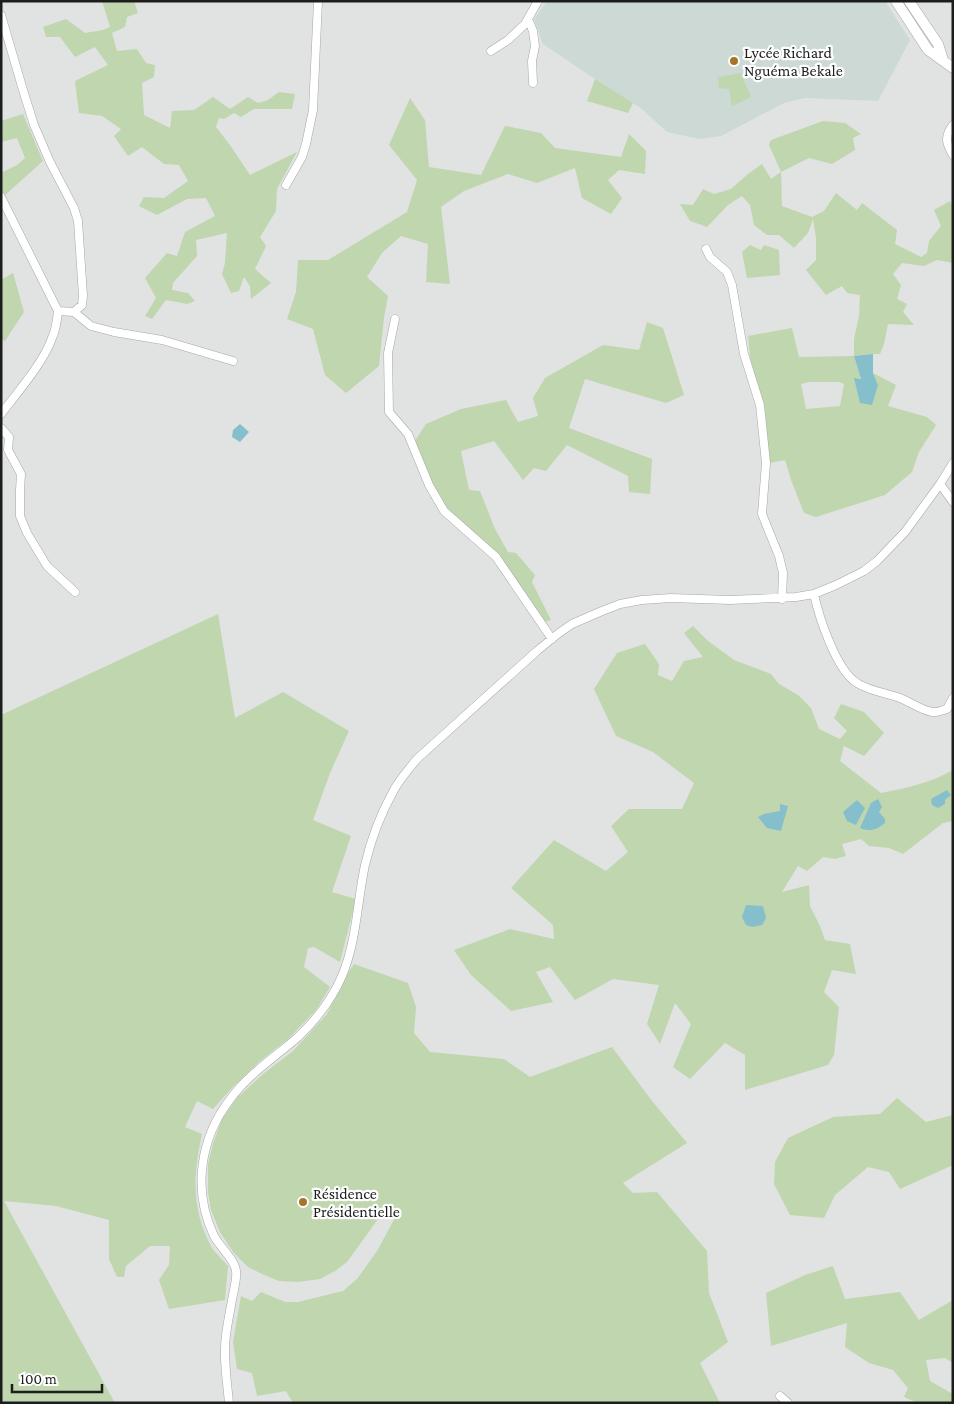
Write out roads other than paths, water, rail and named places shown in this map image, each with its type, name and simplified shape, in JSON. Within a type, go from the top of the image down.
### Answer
[{"type":"main road","points":[[896,1],[928,50],[953,68]]},
{"type":"main road","points":[[909,1],[938,44],[943,60]]},
{"type":"street","points":[[286,185],[302,156],[313,110],[318,1]]},
{"type":"street","points":[[492,51],[508,40],[528,19],[538,1]]},
{"type":"street","points":[[1,15],[34,125],[50,162],[74,208],[78,221],[82,305],[74,312],[58,312]]},
{"type":"street","points":[[528,19],[536,46],[532,61],[533,83]]},
{"type":"street","points":[[953,125],[946,138],[953,155]]},
{"type":"street","points":[[1,197],[58,312],[57,325],[52,340],[38,364],[1,414]]},
{"type":"street","points":[[706,249],[710,257],[726,272],[732,285],[744,354],[760,405],[766,463],[762,514],[779,556],[783,573],[782,599]]},
{"type":"street","points":[[74,312],[91,326],[162,340],[233,361]]},
{"type":"street","points":[[395,319],[388,353],[389,412],[408,434],[429,485],[444,511],[496,557],[552,639]]},
{"type":"street","points":[[1,428],[8,437],[8,450],[21,474],[20,516],[27,533],[47,566],[75,592]]},
{"type":"street","points":[[229,1403],[226,1376],[226,1337],[236,1270],[215,1238],[202,1200],[205,1147],[211,1129],[231,1097],[247,1079],[303,1032],[334,992],[349,957],[365,866],[371,844],[387,804],[406,772],[418,758],[552,639],[572,624],[620,604],[642,600],[670,598],[782,599],[814,594],[857,574],[877,561],[905,532],[953,463]]},
{"type":"street","points":[[940,484],[953,502]]},
{"type":"street","points":[[814,594],[817,609],[830,644],[852,680],[932,712],[947,709],[953,698]]},
{"type":"street","points":[[780,1396],[788,1403]]},
{"type":"water","points":[[873,354],[873,373],[878,385],[872,405],[860,403],[854,378],[861,379],[854,356]]},
{"type":"water","points":[[240,424],[249,432],[240,442],[232,437],[233,430]]},
{"type":"water","points":[[947,790],[951,795],[945,800],[945,804],[938,808],[932,805],[931,799]]},
{"type":"water","points":[[878,799],[882,807],[879,812],[885,819],[885,823],[873,830],[860,828],[871,803]]},
{"type":"water","points":[[857,800],[865,808],[856,825],[847,821],[843,812]]},
{"type":"water","points":[[780,804],[788,806],[781,831],[767,828],[758,817],[780,811]]},
{"type":"water","points":[[746,905],[763,906],[766,918],[762,925],[752,927],[746,925],[742,917]]},
{"type":"place","name":"Lycée Richard Nguéma Bekale","points":[[734,61]]},
{"type":"place","name":"Résidence Présidentielle","points":[[303,1202]]}]
